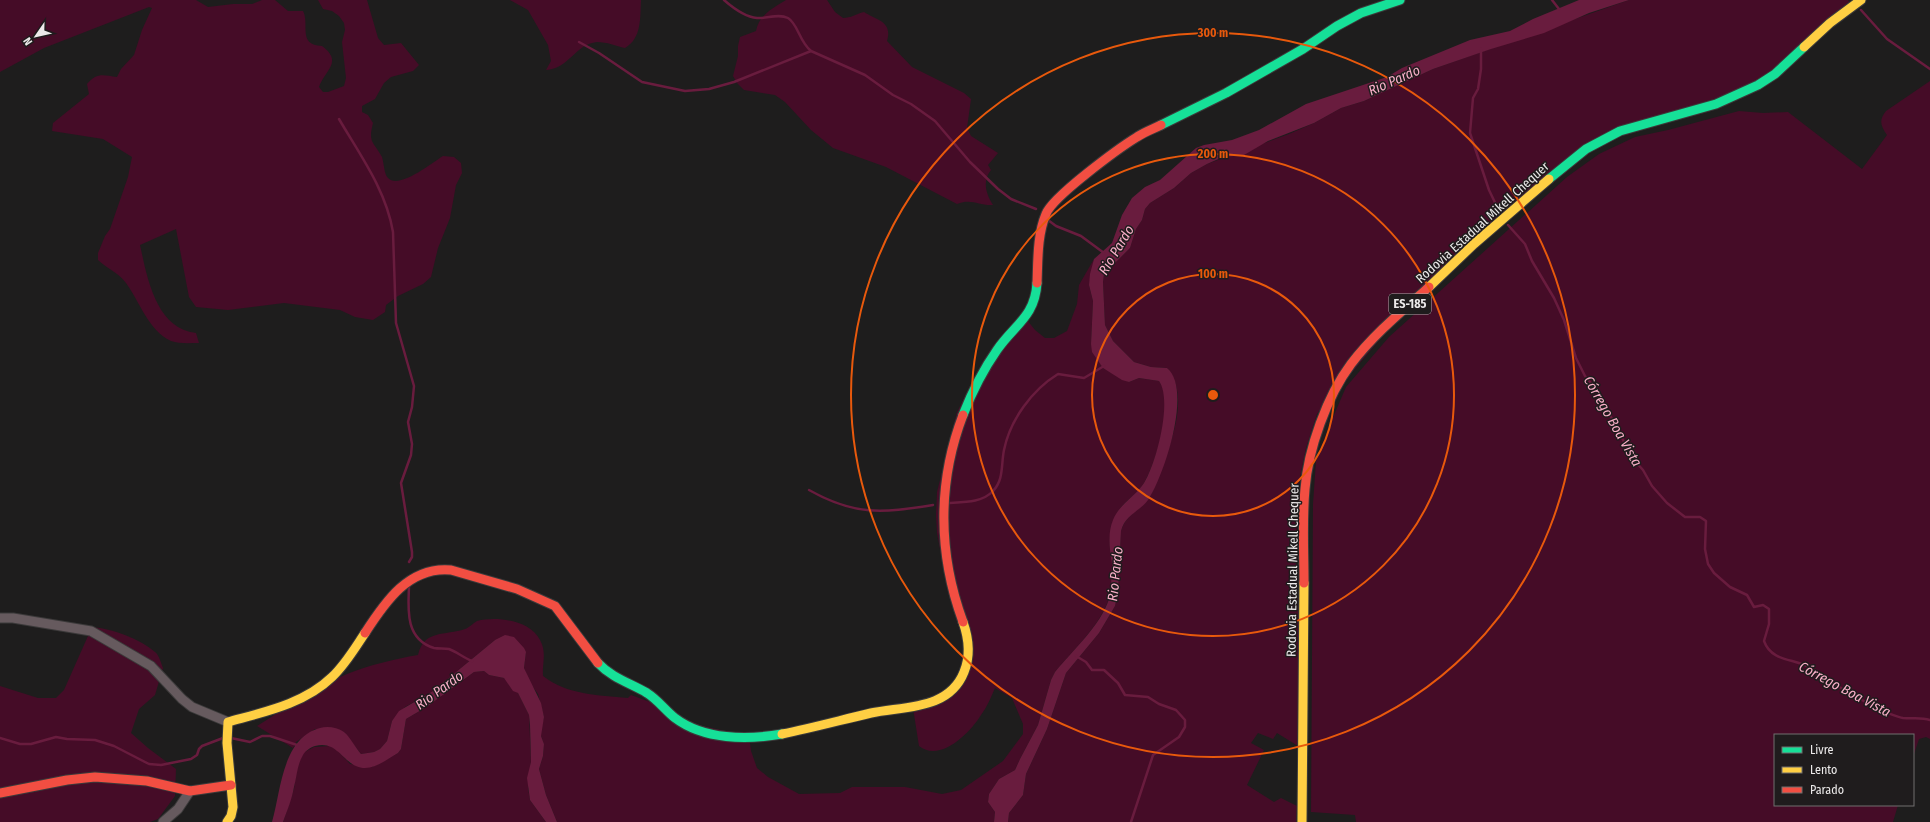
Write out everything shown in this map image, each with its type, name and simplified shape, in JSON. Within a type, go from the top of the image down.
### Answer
[{"type":"street","points":[[0,618],[13,618],[91,630],[151,666],[182,699],[192,707],[228,722],[292,703],[317,690],[332,677],[346,661],[398,588],[414,576],[431,569],[442,568],[473,575],[530,593],[552,604],[559,611],[586,649],[606,670],[648,694],[678,720],[702,731],[735,737],[791,732],[879,711],[928,704],[949,694],[956,688],[965,671],[970,646],[964,622],[953,592],[944,531],[944,492],[954,445],[969,400],[997,350],[1033,306],[1036,297],[1038,250],[1046,213],[1055,201],[1110,156],[1138,136],[1226,93],[1355,16],[1400,0]]},
{"type":"street","name":"Rodovia Estadual Mikell Chequer","points":[[1302,822],[1305,488],[1320,424],[1325,410],[1351,364],[1381,331],[1474,244],[1586,149],[1620,131],[1716,104],[1758,85],[1775,74],[1830,23],[1861,0]]},
{"type":"street","points":[[227,822],[231,816],[233,808],[227,743],[228,722]]},
{"type":"street","points":[[0,793],[67,780],[95,777],[147,781],[190,791],[231,785]]},
{"type":"street","points":[[163,822],[178,809],[190,791]]},
{"type":"shaded area","points":[[0,0],[196,0],[208,7],[233,4],[252,4],[262,0],[275,0],[288,11],[303,11],[305,16],[306,33],[309,42],[314,45],[322,46],[332,57],[331,66],[321,81],[319,87],[323,92],[328,92],[344,86],[346,78],[342,42],[345,30],[344,23],[339,16],[332,11],[323,9],[318,0],[367,0],[378,38],[384,45],[401,43],[419,65],[413,71],[391,77],[384,83],[375,99],[362,106],[362,112],[368,115],[373,123],[371,134],[372,142],[382,157],[388,178],[393,181],[408,178],[443,156],[454,157],[461,163],[462,173],[456,185],[450,218],[438,248],[431,277],[423,284],[398,296],[386,305],[385,312],[373,320],[355,317],[340,310],[284,303],[228,310],[196,307],[189,297],[176,229],[140,245],[150,286],[163,312],[171,322],[182,329],[196,333],[199,343],[174,342],[163,336],[150,323],[123,279],[98,260],[98,253],[105,236],[110,229],[128,177],[132,157],[103,139],[52,131],[53,123],[89,94],[87,84],[91,80],[100,75],[117,77],[121,69],[134,55],[142,30],[152,8],[149,7],[44,48],[0,72]]},
{"type":"shaded area","points":[[510,0],[641,0],[639,27],[635,39],[625,48],[601,42],[589,44],[577,51],[561,65],[554,69],[546,70],[551,61],[548,45],[528,10]]},
{"type":"shaded area","points":[[786,0],[827,0],[835,12],[843,18],[851,17],[864,12],[878,19],[886,25],[888,29],[887,41],[912,67],[964,93],[971,99],[967,128],[971,136],[998,153],[988,165],[991,170],[988,174],[986,183],[988,196],[993,205],[971,202],[962,202],[957,204],[886,167],[833,148],[811,130],[785,102],[775,95],[744,90],[733,76],[738,56],[740,37],[756,31],[763,16]]},
{"type":"shaded area","points":[[1629,0],[1848,0],[1850,3],[1757,85],[1619,129],[1422,289],[1317,414],[1306,448],[1297,492],[1296,565],[1300,646],[1298,746],[1277,733],[1273,739],[1258,733],[1251,743],[1264,750],[1247,785],[1274,802],[1281,798],[1297,806],[1296,822],[1008,822],[1009,813],[1023,795],[1026,774],[1047,729],[1066,673],[1099,633],[1115,606],[1118,593],[1121,531],[1126,521],[1148,499],[1152,492],[1170,445],[1177,418],[1177,391],[1174,379],[1167,368],[1151,367],[1134,362],[1113,341],[1105,325],[1104,274],[1130,248],[1136,229],[1142,220],[1145,209],[1150,203],[1174,188],[1191,173],[1207,164],[1289,134],[1314,123],[1341,108],[1364,101],[1433,69]]},
{"type":"shaded area","points":[[1930,81],[1930,739],[1926,737],[1919,739],[1914,754],[1914,734],[1774,734],[1774,806],[1898,806],[1893,822],[1356,822],[1355,815],[1311,812],[1313,504],[1316,461],[1346,387],[1389,337],[1567,177],[1599,154],[1635,137],[1668,130],[1739,111],[1763,113],[1788,112],[1862,169],[1887,135],[1881,123],[1882,117],[1886,111]]},
{"type":"shaded area","points":[[1094,259],[1089,285],[1093,301],[1091,344],[1103,368],[1129,382],[1139,378],[1159,381],[1163,391],[1165,403],[1162,432],[1154,461],[1144,483],[1119,510],[1112,523],[1110,532],[1110,552],[1112,562],[1111,585],[1109,598],[1105,608],[1093,628],[1055,672],[1051,680],[1038,725],[1015,770],[999,779],[989,794],[988,802],[995,812],[994,822],[557,822],[546,795],[539,769],[543,756],[544,744],[541,736],[541,729],[544,717],[538,694],[530,683],[524,668],[526,652],[495,640],[433,691],[405,707],[392,721],[387,741],[380,749],[374,752],[361,754],[344,732],[315,729],[296,742],[293,748],[257,726],[301,698],[335,679],[373,665],[418,655],[425,641],[430,637],[468,628],[477,621],[494,619],[512,621],[521,624],[535,633],[540,640],[543,649],[543,676],[552,682],[573,691],[594,695],[628,698],[631,695],[650,702],[670,719],[749,736],[751,751],[757,768],[768,777],[799,794],[840,793],[852,787],[905,787],[942,794],[961,790],[1003,761],[1023,734],[1023,724],[1012,698],[995,688],[989,702],[976,722],[970,730],[954,744],[936,751],[927,750],[919,746],[913,708],[952,685],[961,670],[966,650],[948,592],[937,533],[936,515],[937,492],[957,412],[971,385],[1027,320],[1035,330],[1045,338],[1054,338],[1067,331],[1077,304],[1079,285]]},
{"type":"shaded area","points":[[92,627],[117,632],[133,638],[149,647],[159,657],[163,668],[155,695],[139,709],[131,733],[176,769],[175,796],[158,819],[150,822],[0,822],[0,686],[38,698],[56,698],[64,690]]},
{"type":"shaded area","points":[[484,671],[489,675],[507,680],[509,685],[518,693],[529,715],[531,762],[528,788],[530,800],[546,822],[283,822],[294,789],[297,767],[303,753],[314,747],[330,746],[337,750],[350,764],[372,767],[398,753],[401,749],[406,719],[428,706],[474,672]]},
{"type":"water","name":"Rio Pardo","points":[[1579,0],[1629,0],[1589,13],[1544,33],[1433,69],[1364,101],[1341,108],[1314,123],[1268,141],[1244,155],[1223,157],[1191,173],[1174,188],[1150,203],[1145,209],[1142,220],[1136,229],[1130,248],[1104,274],[1105,325],[1113,341],[1134,362],[1151,367],[1167,368],[1174,379],[1177,394],[1177,413],[1173,433],[1161,472],[1148,500],[1129,517],[1121,531],[1118,593],[1115,606],[1099,633],[1066,673],[1047,729],[1026,774],[1023,795],[1009,813],[1008,822],[994,822],[995,812],[988,802],[989,794],[999,779],[1015,770],[1038,725],[1051,680],[1055,672],[1093,628],[1105,609],[1109,599],[1111,586],[1112,565],[1109,539],[1112,524],[1119,509],[1141,488],[1149,474],[1158,448],[1164,417],[1163,390],[1159,381],[1139,378],[1129,382],[1122,380],[1103,368],[1092,352],[1091,344],[1093,301],[1089,285],[1094,259],[1112,243],[1122,215],[1132,198],[1145,187],[1160,180],[1196,148],[1232,140],[1259,130],[1306,104],[1387,77],[1402,68],[1470,40],[1510,31],[1533,19]]},
{"type":"water","name":"Rio Pardo","points":[[505,635],[514,637],[524,648],[526,652],[524,668],[541,703],[544,717],[541,736],[544,744],[543,756],[539,769],[546,795],[557,822],[546,822],[530,800],[527,778],[531,762],[529,715],[518,693],[513,691],[504,678],[489,675],[484,671],[474,672],[428,706],[406,719],[401,749],[398,753],[378,765],[369,768],[358,767],[330,746],[315,746],[308,749],[299,763],[292,796],[283,822],[272,822],[281,781],[290,754],[307,734],[323,727],[335,728],[346,734],[361,754],[374,752],[380,749],[387,741],[392,721],[399,711],[433,691],[495,640]]},
{"type":"waterway","points":[[724,0],[748,16],[757,18],[780,16],[788,18],[794,24],[807,47],[811,51],[865,75],[893,95],[911,104],[935,121],[970,162],[998,189],[1011,199],[1036,209]]},
{"type":"waterway","points":[[1552,0],[1559,9]]},
{"type":"waterway","points":[[1861,10],[1887,39],[1930,69]]},
{"type":"waterway","points":[[579,42],[599,53],[642,82],[685,91],[709,89],[734,82],[811,51]]},
{"type":"waterway","name":"Córrego Boa Vista","points":[[1481,49],[1481,69],[1478,89],[1473,98],[1470,133],[1489,190],[1500,213]]},
{"type":"waterway","points":[[339,119],[378,187],[385,202],[393,232],[396,323],[414,386],[412,407],[408,422],[412,444],[411,455],[401,483],[412,552],[412,557],[409,562]]},
{"type":"waterway","name":"Rio Pardo","points":[[1048,220],[1056,226],[1081,236],[1104,253]]},
{"type":"waterway","name":"Córrego Boa Vista","points":[[1508,225],[1525,244],[1532,261],[1554,298],[1564,320],[1576,358],[1585,376],[1598,392],[1633,459],[1643,470],[1652,486],[1667,503],[1685,517],[1700,517],[1706,521],[1705,549],[1708,564],[1714,573],[1730,587],[1747,595],[1754,607],[1763,605],[1769,609],[1769,624],[1764,641],[1768,648],[1778,657],[1811,668],[1817,674],[1881,711],[1903,718],[1920,718],[1930,720]]},
{"type":"waterway","points":[[947,503],[978,500],[989,495],[997,487],[1001,477],[1004,450],[1011,428],[1017,417],[1039,388],[1058,374],[1084,378],[1104,366]]},
{"type":"waterway","points":[[809,490],[841,504],[869,510],[899,510],[933,505]]},
{"type":"waterway","points":[[409,587],[408,605],[410,622],[413,631],[418,638],[425,644],[434,648],[449,649],[472,661]]},
{"type":"waterway","points":[[1076,656],[1086,662],[1092,670],[1104,670],[1118,683],[1125,695],[1148,697],[1159,704],[1176,710],[1185,720],[1185,727],[1179,737],[1153,755],[1131,822]]},
{"type":"waterway","points":[[231,738],[250,742],[262,736],[270,736],[297,745]]},
{"type":"waterway","points":[[0,738],[20,744],[31,744],[56,737],[95,740],[114,746],[149,764],[161,765],[191,759],[197,755],[202,746],[223,738]]},
{"type":"traffic: fast","points":[[1161,125],[1226,93],[1303,49],[1337,26],[1361,13],[1400,0]]},
{"type":"traffic: fast","points":[[1549,179],[1586,149],[1620,131],[1716,104],[1758,85],[1775,74],[1804,47]]},
{"type":"traffic: fast","points":[[963,415],[978,381],[992,358],[1004,341],[1028,313],[1035,295],[1037,283]]},
{"type":"traffic: fast","points":[[598,663],[609,673],[647,693],[675,718],[699,731],[740,737],[782,734]]},
{"type":"traffic: slow","points":[[1804,47],[1830,23],[1861,0]]},
{"type":"traffic: slow","points":[[1429,287],[1474,244],[1549,179]]},
{"type":"traffic: slow","points":[[1302,822],[1304,583]]},
{"type":"traffic: slow","points":[[782,734],[871,713],[911,707],[937,700],[948,693],[957,684],[964,672],[968,659],[968,641],[963,622]]},
{"type":"traffic: slow","points":[[227,822],[231,816],[233,807],[227,743],[228,722],[283,706],[309,694],[332,677],[350,656],[365,633]]},
{"type":"traffic: jam","points":[[1037,283],[1038,248],[1041,231],[1046,214],[1051,206],[1060,196],[1102,162],[1140,135],[1161,125]]},
{"type":"traffic: jam","points":[[1304,583],[1303,536],[1307,473],[1315,440],[1327,407],[1342,377],[1360,353],[1388,324],[1429,287]]},
{"type":"traffic: jam","points":[[963,415],[949,466],[945,492],[944,518],[945,545],[949,571],[963,622]]},
{"type":"traffic: jam","points":[[365,633],[390,598],[400,588],[423,574],[436,570],[451,570],[517,589],[555,606],[598,663]]},
{"type":"traffic: jam","points":[[0,793],[67,780],[95,777],[147,781],[190,791],[231,785]]}]
